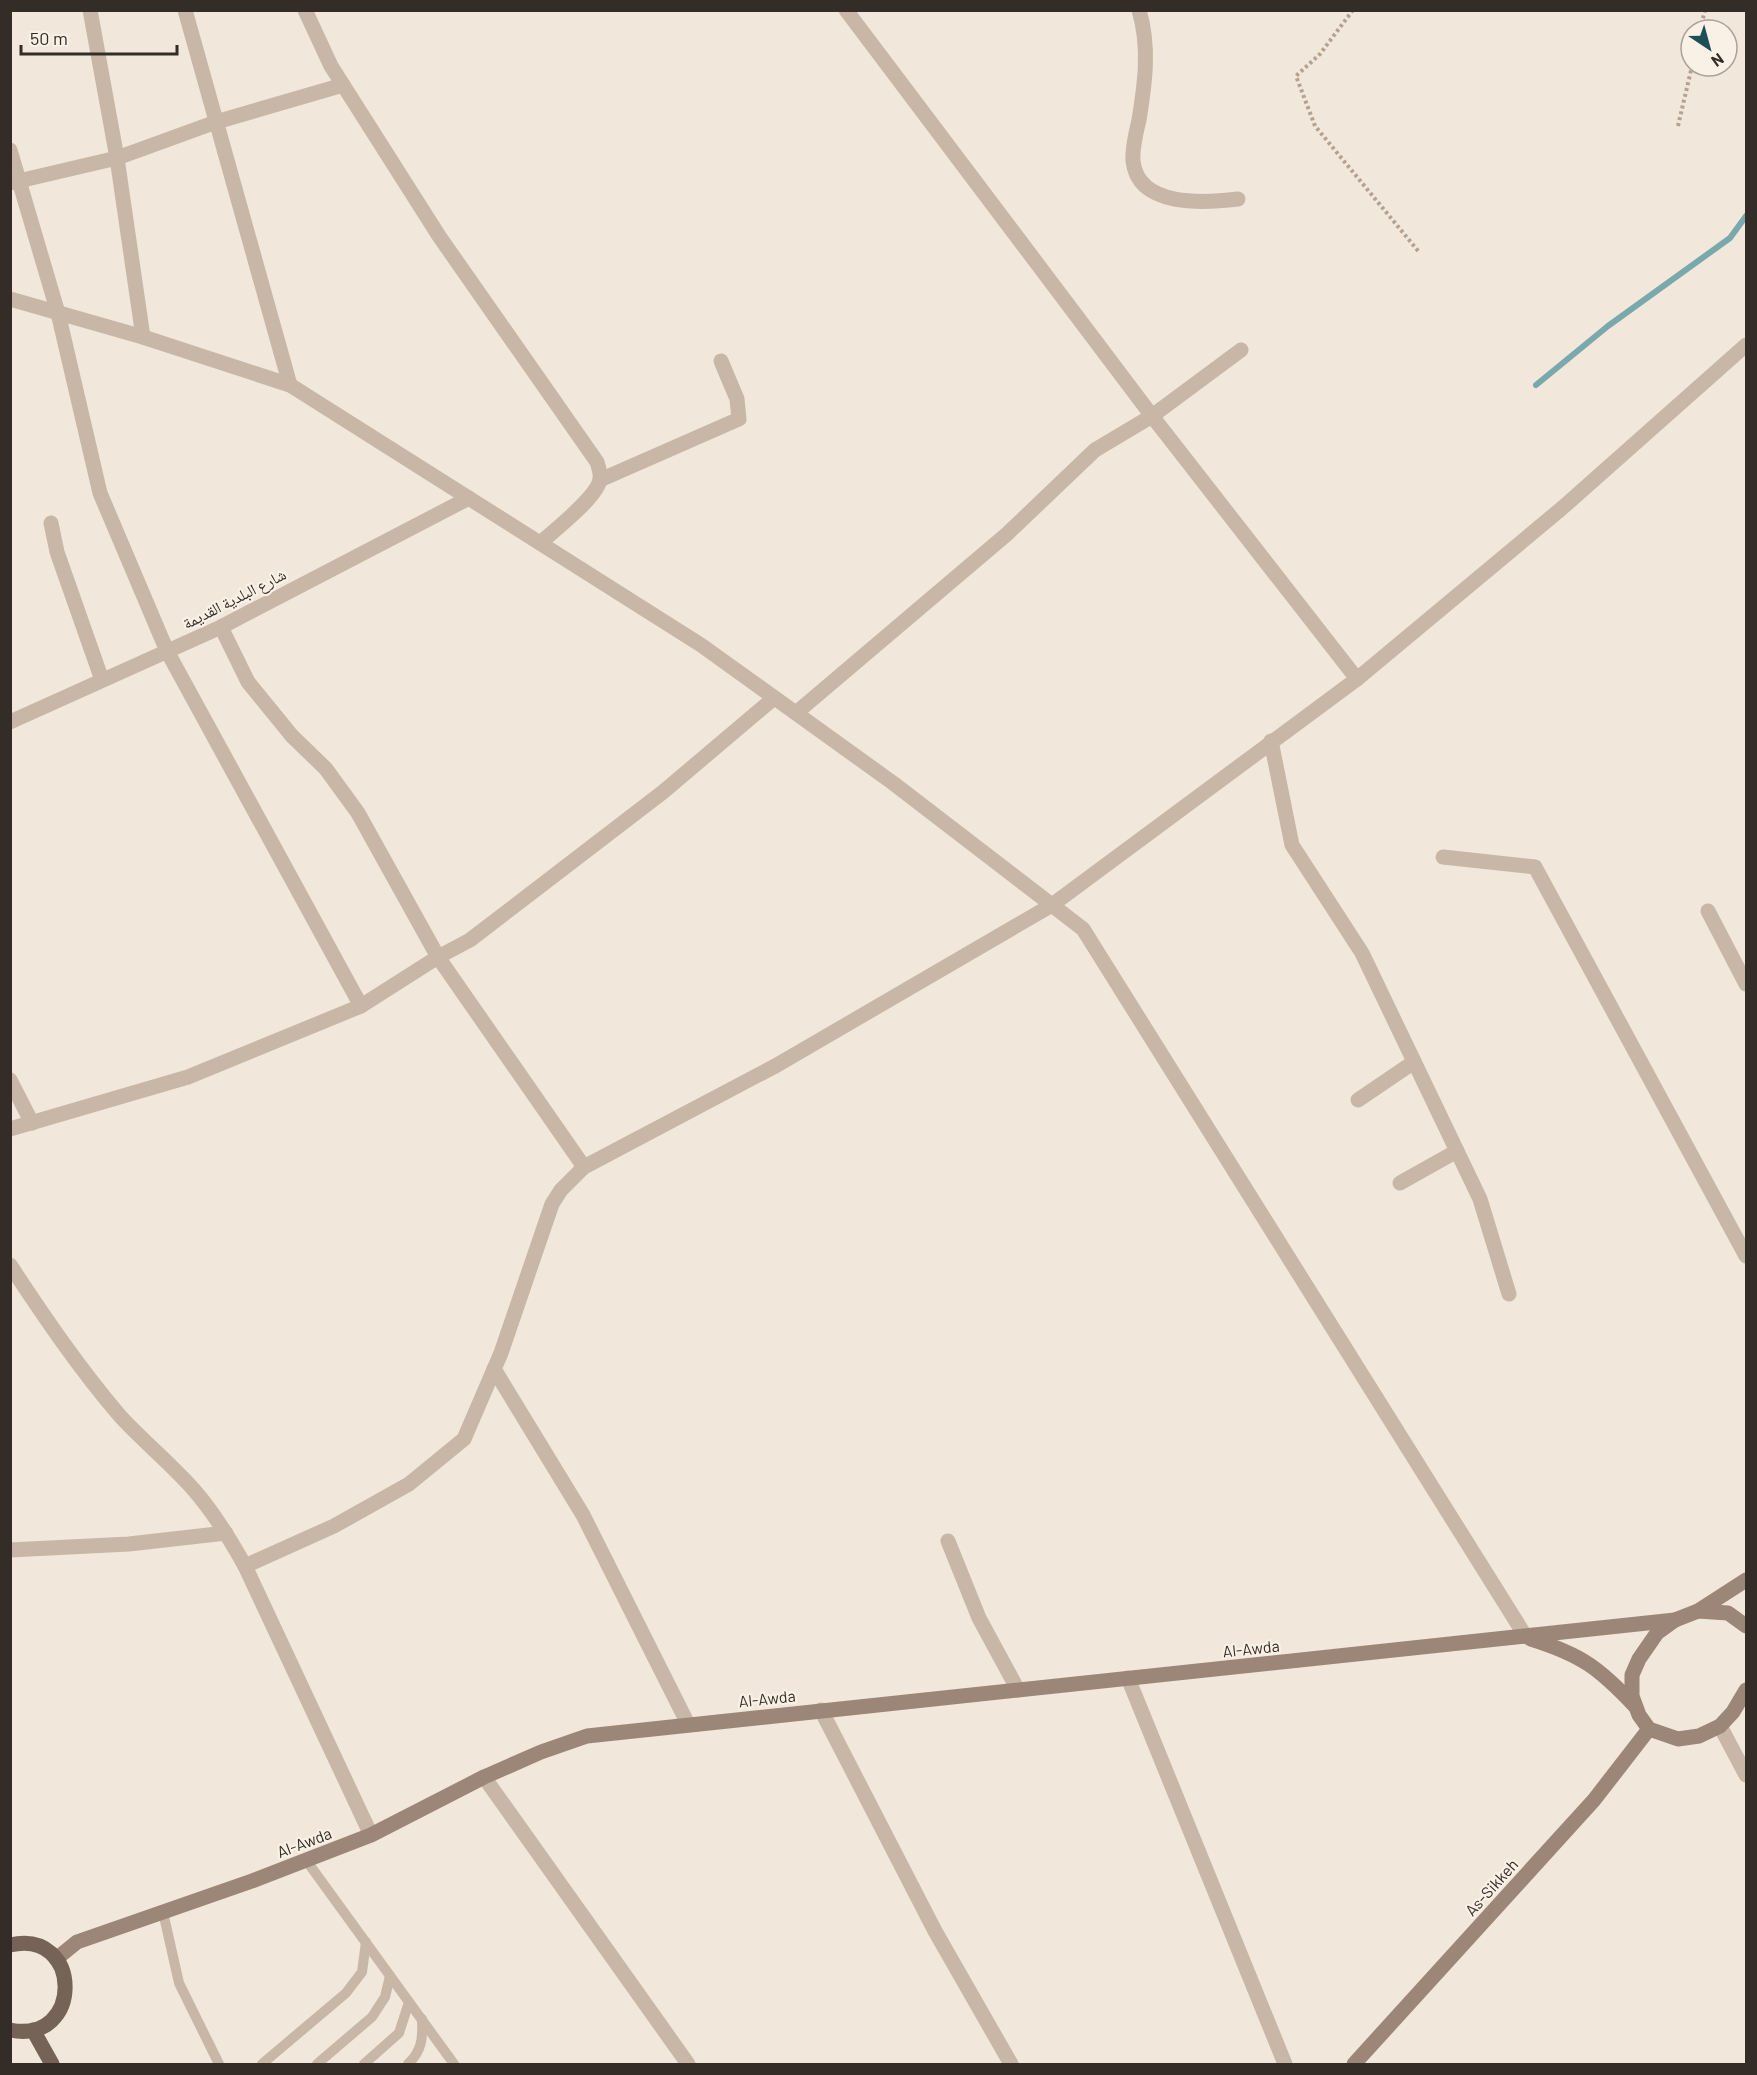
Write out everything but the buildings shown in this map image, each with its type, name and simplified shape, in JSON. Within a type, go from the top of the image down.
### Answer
[{"type":"main road","points":[[10,1945],[25,1943],[48,1951],[63,1970],[66,1982],[66,1995],[55,2018],[33,2030],[20,2032],[10,2030]]},
{"type":"main road","points":[[33,2030],[52,2064]]},
{"type":"street","points":[[90,10],[117,158],[143,337]]},
{"type":"street","points":[[185,10],[290,385]]},
{"type":"street","points":[[305,10],[331,66],[439,236],[597,462],[600,480],[594,493],[540,543]]},
{"type":"street","points":[[846,10],[1152,416],[1357,679]]},
{"type":"street","points":[[1139,10],[1146,40],[1146,60],[1133,154],[1137,175],[1151,191],[1164,197],[1210,202],[1238,199]]},
{"type":"street","points":[[15,182],[117,158],[216,122],[343,85]]},
{"type":"street","points":[[10,150],[15,182],[58,313],[100,492],[167,651],[361,1005]]},
{"type":"street","points":[[10,299],[143,337],[290,385],[701,645],[893,783],[1083,929],[1526,1637],[1570,1653],[1589,1663],[1614,1684],[1637,1709]]},
{"type":"street","points":[[245,1566],[334,1526],[410,1484],[464,1439],[494,1369],[552,1204],[566,1184],[584,1167],[777,1065],[1052,905],[1357,679],[1561,509],[1746,345]]},
{"type":"street","points":[[796,713],[1006,534],[1095,450],[1152,416],[1241,350]]},
{"type":"street","points":[[600,480],[739,419],[737,399],[721,361]]},
{"type":"street","name":"شارع البلدية القديمة","points":[[10,722],[221,627],[469,498]]},
{"type":"street","points":[[51,523],[57,552],[102,680]]},
{"type":"street","points":[[221,627],[248,682],[292,736],[326,769],[358,813],[438,957],[584,1167]]},
{"type":"street","points":[[10,1130],[188,1077],[361,1005],[470,940],[654,800],[774,698]]},
{"type":"street","points":[[1271,741],[1292,845],[1362,953],[1480,1199],[1509,1294]]},
{"type":"street","points":[[1443,857],[1535,867],[1746,1256]]},
{"type":"street","points":[[1708,911],[1746,984]]},
{"type":"street","points":[[1358,1100],[1414,1062]]},
{"type":"street","points":[[10,1080],[32,1123]]},
{"type":"street","points":[[1400,1183],[1457,1151]]},
{"type":"street","points":[[10,1265],[67,1351],[94,1385],[195,1492],[226,1533],[245,1566],[371,1835]]},
{"type":"street","points":[[494,1369],[583,1515],[688,1724]]},
{"type":"street","points":[[10,1550],[129,1544],[226,1533]]},
{"type":"street","points":[[948,1541],[979,1618],[1018,1690]]},
{"type":"street","points":[[1746,1580],[1698,1611],[1675,1620],[1657,1633],[1639,1659],[1632,1675],[1632,1696],[1649,1729],[1678,1739],[1700,1736],[1720,1726],[1733,1712],[1746,1690]]},
{"type":"street","points":[[1698,1611],[1728,1613],[1746,1626]]},
{"type":"street","name":"Al-Awda","points":[[56,1959],[77,1942],[371,1835],[484,1777],[541,1752],[587,1736],[1675,1620]]},
{"type":"street","points":[[1128,1678],[1285,2064]]},
{"type":"street","points":[[821,1710],[935,1931],[1011,2064]]},
{"type":"street","points":[[1720,1726],[1746,1775]]},
{"type":"street","name":"As-Sikkeh","points":[[1354,2064],[1594,1800],[1649,1729]]},
{"type":"street","points":[[484,1777],[688,2064]]},
{"type":"lane","points":[[306,1860],[454,2064]]},
{"type":"lane","points":[[163,1912],[179,1983],[219,2064]]},
{"type":"lane","points":[[262,2064],[346,1993],[362,1972],[366,1942]]},
{"type":"lane","points":[[317,2064],[372,2017],[385,1997],[390,1976]]},
{"type":"lane","points":[[364,2064],[399,2033],[409,2002]]},
{"type":"lane","points":[[408,2064],[414,2058],[423,2039],[422,2019]]},
{"type":"lane","points":[[440,2044],[442,2058],[440,2064]]},
{"type":"path","points":[[1353,10],[1320,54],[1296,76],[1315,126],[1419,252]]},
{"type":"path","points":[[1678,126],[1689,78]]},
{"type":"waterway","points":[[1536,385],[1608,326],[1730,238],[1746,216]]}]
